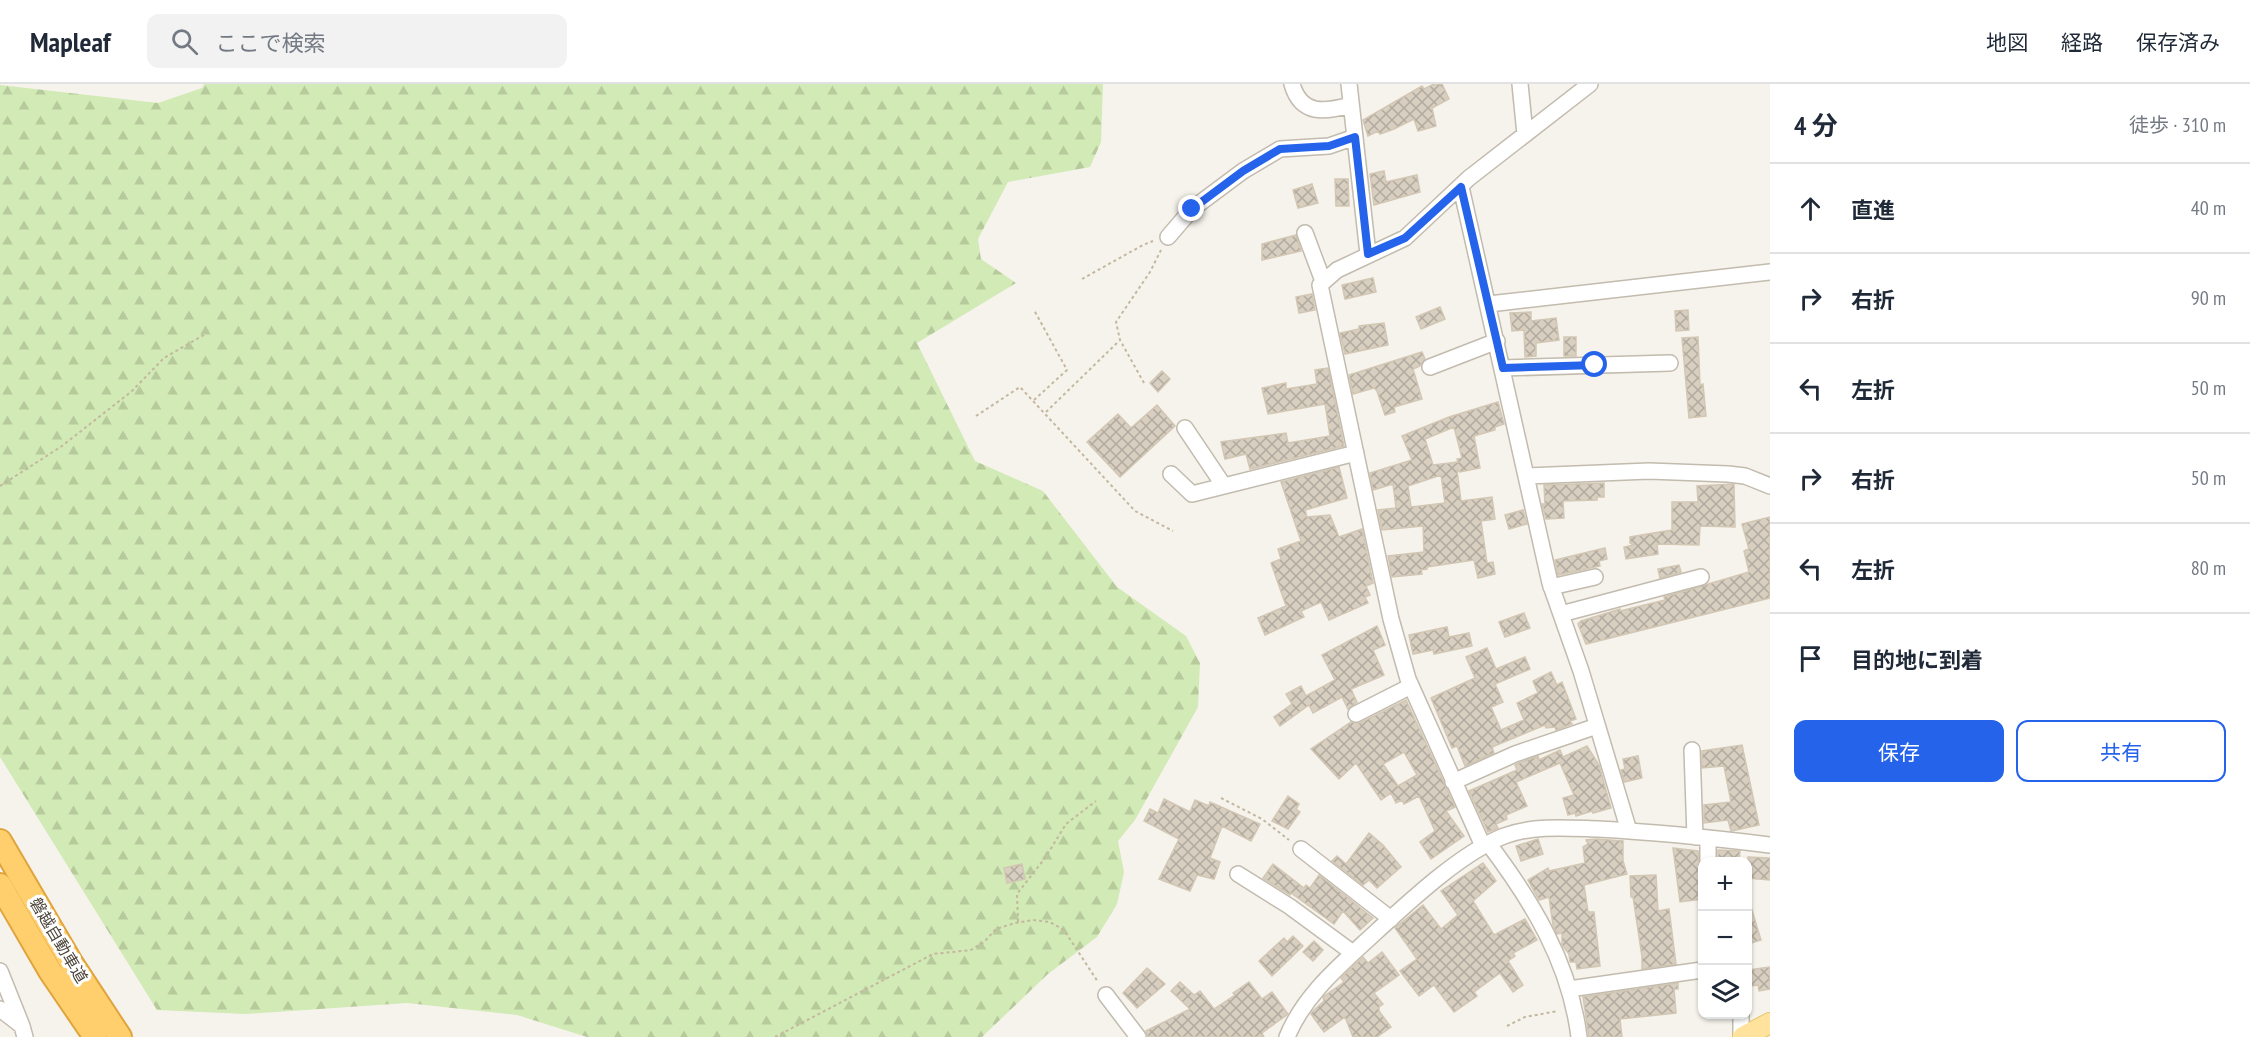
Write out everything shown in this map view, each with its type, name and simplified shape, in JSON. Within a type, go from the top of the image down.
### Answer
[{"type":"highway","name":"磐越自動車道","points":[[0,841],[96,1026]]},
{"type":"highway","name":"磐越自動車道","points":[[0,885],[51,971],[96,1026],[120,1037]]},
{"type":"main road","points":[[1742,1037],[1770,1023]]},
{"type":"street","points":[[1292,84],[1300,100],[1315,111],[1326,112],[1351,105]]},
{"type":"street","points":[[1349,84],[1368,254]]},
{"type":"street","points":[[1520,84],[1525,135]]},
{"type":"street","points":[[1323,281],[1368,254],[1405,238],[1461,187],[1590,84]]},
{"type":"street","points":[[1168,237],[1192,209],[1243,171],[1280,149],[1329,146],[1355,137]]},
{"type":"street","points":[[1461,187],[1551,587],[1629,831]]},
{"type":"street","points":[[1305,233],[1323,281],[1320,291],[1392,619],[1411,686],[1454,782],[1486,844],[1512,873],[1538,913],[1576,1009],[1579,1037]]},
{"type":"street","points":[[1489,304],[1770,272]]},
{"type":"street","points":[[1431,367],[1497,341]]},
{"type":"street","points":[[1503,368],[1670,363]]},
{"type":"street","points":[[1185,428],[1224,486]]},
{"type":"street","points":[[1171,474],[1192,494],[1356,453]]},
{"type":"street","points":[[1527,476],[1649,471],[1728,474],[1745,476],[1770,486]]},
{"type":"street","points":[[1551,587],[1595,577]]},
{"type":"street","points":[[1561,614],[1701,577]]},
{"type":"street","points":[[1356,714],[1411,686]]},
{"type":"street","points":[[1454,782],[1515,754],[1597,726]]},
{"type":"street","points":[[1692,750],[1702,837],[1707,857]]},
{"type":"street","points":[[1287,1037],[1294,1019],[1307,999],[1390,919],[1429,885],[1486,844],[1516,832],[1538,829],[1629,831],[1770,845]]},
{"type":"street","points":[[1301,849],[1390,919]]},
{"type":"street","points":[[1238,874],[1289,906],[1353,953]]},
{"type":"street","points":[[0,971],[24,1032]]},
{"type":"street","points":[[1569,989],[1698,971]]},
{"type":"street","points":[[1106,995],[1138,1037]]},
{"type":"street","points":[[0,1009],[24,1032]]},
{"type":"street","points":[[1741,1019],[1742,1037]]},
{"type":"path","points":[[1082,279],[1143,245],[1168,237]]},
{"type":"path","points":[[1144,383],[1119,340],[1116,329],[1120,312],[1150,272],[1168,237]]},
{"type":"path","points":[[1034,310],[1067,370],[1034,400]]},
{"type":"path","points":[[0,486],[62,446],[132,391],[164,358],[207,333]]},
{"type":"path","points":[[1046,411],[1119,340]]},
{"type":"path","points":[[976,416],[1020,387],[1046,411],[1135,511],[1173,531]]},
{"type":"path","points":[[1221,798],[1262,819],[1301,849]]},
{"type":"path","points":[[1018,922],[1017,894],[1045,858],[1066,824],[1096,801]]},
{"type":"path","points":[[775,1037],[933,954],[971,950],[984,942],[996,929],[1018,922],[1050,922],[1064,930],[1106,995]]},
{"type":"path","points":[[1507,1026],[1526,1017],[1576,1009]]},
{"type":"green space","points":[[204,84],[1103,84],[1101,142],[1090,167],[1008,182],[978,239],[981,259],[1016,283],[917,343],[975,461],[1043,491],[1117,587],[1186,636],[1200,663],[1198,707],[1135,820],[1118,841],[1124,872],[1117,904],[1097,937],[1048,974],[982,1037],[587,1037],[517,1015],[407,1003],[245,1014],[157,1010],[0,757],[0,85],[158,103],[202,88]]},
{"type":"building","points":[[1434,84],[1442,84],[1449,99],[1432,108],[1436,126],[1418,131],[1414,119],[1394,129],[1380,134],[1378,131],[1368,136],[1363,120],[1422,86],[1424,89]]},
{"type":"building","points":[[1384,171],[1386,182],[1417,175],[1420,192],[1374,205],[1370,174]]},
{"type":"building","points":[[1335,179],[1348,179],[1349,206],[1336,206]]},
{"type":"building","points":[[1312,184],[1318,203],[1298,208],[1293,190]]},
{"type":"building","points":[[1296,235],[1301,251],[1262,260],[1262,244]]},
{"type":"building","points":[[1373,278],[1376,292],[1345,299],[1342,285]]},
{"type":"building","points":[[1312,294],[1315,310],[1299,313],[1296,297]]},
{"type":"building","points":[[1440,307],[1445,319],[1421,329],[1416,317]]},
{"type":"building","points":[[1688,310],[1689,330],[1676,331],[1675,311]]},
{"type":"building","points":[[1531,312],[1531,321],[1556,318],[1559,340],[1536,343],[1536,356],[1525,357],[1524,330],[1512,331],[1510,313]]},
{"type":"building","points":[[1384,323],[1388,345],[1345,354],[1340,333],[1359,329],[1359,326]]},
{"type":"building","points":[[1564,337],[1576,337],[1576,356],[1564,356]]},
{"type":"building","points":[[1698,337],[1700,385],[1703,384],[1706,416],[1689,418],[1682,338]]},
{"type":"building","points":[[1422,352],[1425,359],[1420,366],[1413,369],[1422,399],[1394,407],[1395,412],[1385,415],[1374,388],[1353,394],[1349,375]]},
{"type":"building","points":[[1328,368],[1344,446],[1250,469],[1246,454],[1225,459],[1221,442],[1286,433],[1288,443],[1330,436],[1325,404],[1268,414],[1262,388],[1286,383],[1286,389],[1317,384],[1315,370]]},
{"type":"building","points":[[1162,371],[1170,379],[1158,392],[1150,383]]},
{"type":"building","points":[[1498,402],[1504,424],[1495,427],[1495,430],[1474,436],[1480,468],[1460,472],[1457,470],[1461,501],[1492,497],[1495,519],[1481,521],[1487,563],[1493,562],[1495,574],[1478,578],[1474,560],[1427,567],[1421,570],[1422,574],[1392,577],[1388,556],[1424,552],[1423,526],[1382,530],[1378,510],[1396,508],[1393,484],[1373,490],[1370,473],[1412,460],[1402,436],[1449,417]],"holes":[[[1454,427],[1462,458],[1457,459],[1458,462],[1433,465],[1425,439]],[[1441,475],[1445,503],[1411,507],[1408,486]]]},
{"type":"building","points":[[1157,405],[1175,426],[1120,477],[1087,442],[1118,414],[1131,428]]},
{"type":"building","points":[[1339,467],[1347,498],[1305,510],[1307,517],[1330,515],[1339,537],[1362,529],[1373,583],[1366,586],[1370,595],[1365,597],[1368,603],[1329,620],[1321,602],[1301,611],[1304,617],[1265,635],[1258,618],[1286,606],[1271,563],[1281,559],[1278,549],[1301,541],[1281,482]]},
{"type":"building","points":[[1604,483],[1604,497],[1597,497],[1597,500],[1563,501],[1564,518],[1546,519],[1542,504],[1545,504],[1544,485]]},
{"type":"building","points":[[1734,484],[1735,527],[1700,526],[1699,545],[1657,544],[1658,554],[1626,559],[1624,547],[1634,545],[1630,543],[1630,537],[1672,530],[1672,502],[1698,502],[1697,486]]},
{"type":"building","points":[[1523,510],[1527,524],[1509,529],[1505,515]]},
{"type":"building","points":[[1770,517],[1770,598],[1586,644],[1578,624],[1581,621],[1620,609],[1620,611],[1665,600],[1664,597],[1749,572],[1744,551],[1749,549],[1742,524]]},
{"type":"building","points":[[1605,548],[1607,559],[1599,561],[1600,566],[1558,575],[1555,560]]},
{"type":"building","points":[[1679,565],[1681,572],[1660,578],[1658,569]]},
{"type":"building","points":[[1524,613],[1530,628],[1505,637],[1499,622]]},
{"type":"building","points":[[1377,626],[1385,645],[1373,650],[1384,675],[1351,689],[1357,702],[1348,709],[1342,697],[1313,713],[1309,705],[1280,726],[1274,717],[1292,704],[1286,694],[1301,686],[1306,696],[1335,680],[1322,655]]},
{"type":"building","points":[[1447,627],[1449,637],[1469,633],[1472,646],[1434,654],[1433,650],[1413,654],[1409,635]]},
{"type":"building","points":[[1487,648],[1496,669],[1525,657],[1530,669],[1495,684],[1503,702],[1491,707],[1501,730],[1524,720],[1517,703],[1538,693],[1533,681],[1551,672],[1557,685],[1562,682],[1576,719],[1570,721],[1572,724],[1556,730],[1555,727],[1546,728],[1545,725],[1492,747],[1494,753],[1465,766],[1457,746],[1452,748],[1431,698],[1475,678],[1466,657]]},
{"type":"building","points":[[1406,700],[1455,807],[1446,811],[1464,836],[1431,859],[1420,842],[1435,831],[1419,796],[1404,804],[1402,800],[1396,803],[1391,793],[1381,800],[1356,763],[1339,779],[1311,749],[1351,722],[1360,723]],"holes":[[[1404,752],[1417,775],[1398,786],[1383,764]]]},
{"type":"building","points":[[1742,745],[1759,825],[1731,831],[1728,820],[1704,823],[1704,805],[1731,802],[1724,766],[1702,768],[1702,751]]},
{"type":"building","points":[[1587,746],[1599,765],[1611,808],[1576,816],[1575,813],[1568,815],[1563,798],[1574,795],[1560,763],[1516,782],[1527,806],[1506,815],[1507,819],[1496,824],[1498,828],[1488,832],[1469,791],[1517,770],[1515,765],[1519,763],[1538,756],[1539,760],[1560,750],[1563,757]]},
{"type":"building","points":[[1638,756],[1642,778],[1624,782],[1621,770],[1625,769],[1623,759]]},
{"type":"building","points":[[1288,796],[1299,804],[1296,809],[1300,812],[1288,829],[1272,821]]},
{"type":"building","points":[[1164,799],[1190,812],[1195,800],[1209,806],[1210,802],[1260,824],[1251,841],[1222,826],[1210,858],[1220,862],[1214,879],[1197,875],[1190,891],[1159,879],[1179,839],[1144,821],[1150,809],[1158,813]]},
{"type":"building","points":[[1369,833],[1383,845],[1401,867],[1377,888],[1369,880],[1363,885],[1332,861],[1337,856],[1346,864]]},
{"type":"building","points":[[1538,839],[1543,854],[1521,861],[1516,846]]},
{"type":"building","points":[[1586,840],[1623,841],[1623,861],[1627,874],[1584,885],[1588,912],[1594,912],[1600,966],[1577,969],[1576,962],[1570,962],[1569,954],[1562,945],[1562,933],[1557,934],[1553,925],[1549,897],[1539,900],[1528,880],[1548,868],[1549,871],[1585,863],[1583,847],[1588,844]]},
{"type":"building","points":[[1673,848],[1698,851],[1698,900],[1680,902]]},
{"type":"building","points":[[1718,850],[1740,851],[1739,857],[1718,857]]},
{"type":"building","points":[[1752,857],[1770,858],[1770,880],[1752,878]]},
{"type":"building","points":[[1483,863],[1496,881],[1473,901],[1494,935],[1525,919],[1537,940],[1513,953],[1515,956],[1508,961],[1523,985],[1513,992],[1500,973],[1474,992],[1477,996],[1454,1012],[1434,985],[1419,996],[1400,971],[1417,959],[1395,928],[1423,905],[1441,929],[1458,915],[1441,891]]},
{"type":"building","points":[[1022,864],[1025,879],[1007,883],[1004,868]]},
{"type":"building","points":[[1273,864],[1304,888],[1306,885],[1310,888],[1319,875],[1373,918],[1360,930],[1343,911],[1334,924],[1291,893],[1290,895],[1263,878]]},
{"type":"building","points":[[1656,875],[1658,911],[1669,909],[1676,964],[1642,969],[1630,876]]},
{"type":"building","points":[[1752,911],[1761,940],[1752,943]]},
{"type":"building","points":[[1293,936],[1303,946],[1272,976],[1259,961],[1284,938],[1287,942]]},
{"type":"building","points":[[1314,941],[1323,950],[1313,961],[1303,952]]},
{"type":"building","points":[[1382,952],[1399,975],[1374,993],[1383,1004],[1379,1007],[1379,1011],[1391,1027],[1377,1037],[1353,1037],[1345,1017],[1324,1032],[1311,1014],[1312,1012],[1324,1001],[1323,997],[1344,982],[1341,978],[1363,957],[1368,963]]},
{"type":"building","points":[[1770,967],[1770,989],[1759,991],[1758,985],[1752,986],[1752,970]]},
{"type":"building","points":[[1147,968],[1165,984],[1137,1008],[1123,993]]},
{"type":"building","points":[[1180,982],[1194,995],[1200,991],[1214,1009],[1249,982],[1262,999],[1272,992],[1288,1014],[1262,1033],[1264,1037],[1148,1037],[1146,1031],[1190,1009],[1171,991]]},
{"type":"building","points":[[1678,983],[1678,989],[1674,989],[1676,1013],[1620,1019],[1622,1037],[1589,1037],[1583,997]]},
{"type":"route","points":[[1192,209],[1243,171],[1280,149],[1329,146],[1355,137],[1368,254],[1405,238],[1461,187],[1503,368],[1595,365]]}]
